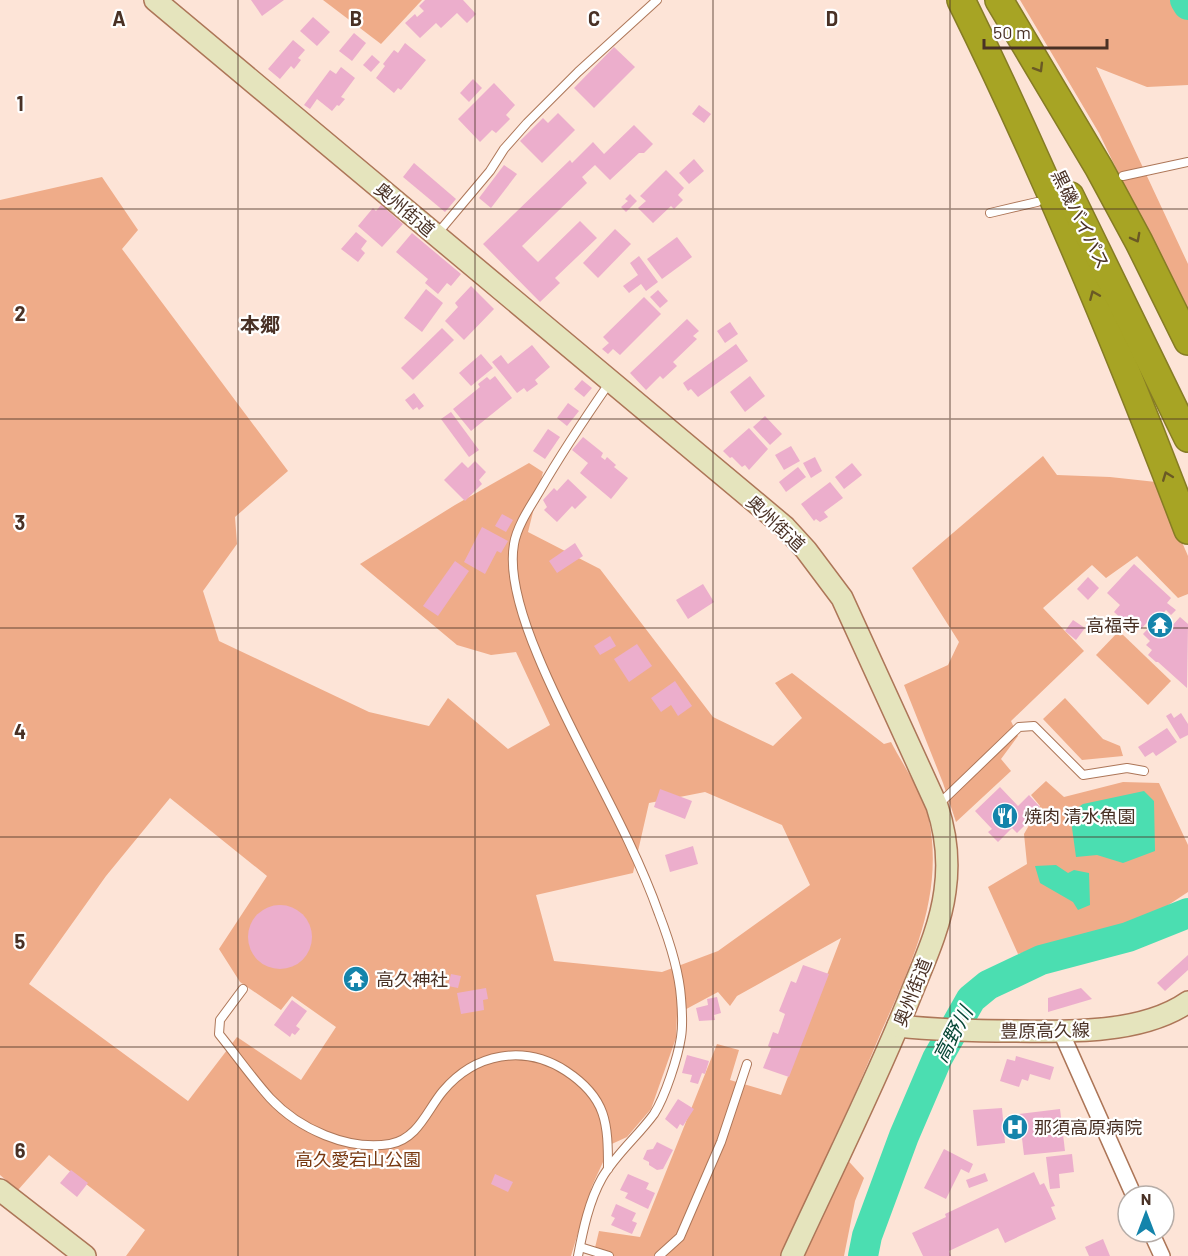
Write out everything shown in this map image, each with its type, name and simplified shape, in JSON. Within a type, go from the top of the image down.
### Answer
[{"type":"highway","points":[[961,0],[995,68],[1080,261],[1144,414],[1188,530]]},
{"type":"highway","name":"黒磯バイパス","points":[[975,0],[1188,438]]},
{"type":"highway","points":[[999,0],[1099,168],[1188,341]]},
{"type":"main road","name":"奥州街道","points":[[155,0],[785,527],[825,572],[842,598],[937,806],[945,840],[947,866],[938,927],[898,1026],[792,1256]]},
{"type":"main road","name":"豊原高久線","points":[[898,1026],[971,1031],[1061,1032],[1131,1024],[1161,1016],[1188,1002]]},
{"type":"main road","points":[[0,1190],[85,1256]]},
{"type":"street","points":[[1061,1032],[1129,1184]]},
{"type":"lane","points":[[436,235],[527,123],[578,72],[657,0]]},
{"type":"lane","points":[[1123,176],[1188,162]]},
{"type":"lane","points":[[990,213],[1037,202]]},
{"type":"lane","points":[[578,1256],[591,1205],[601,1179],[655,1112],[666,1087],[682,1035],[681,996],[669,941],[628,839],[585,758],[552,689],[526,626],[516,584],[513,559],[514,542],[527,512],[564,448],[610,381]]},
{"type":"lane","points":[[937,806],[1019,727],[1034,726],[1083,775],[1127,768],[1144,771]]},
{"type":"lane","points":[[243,989],[220,1020],[219,1034],[271,1100],[295,1119],[325,1136],[370,1145],[392,1144],[416,1131],[443,1090],[468,1067],[504,1055],[528,1055],[549,1060],[568,1072],[584,1085],[599,1103],[607,1123],[608,1169]]},
{"type":"lane","points":[[659,1256],[680,1237],[722,1142],[747,1064]]},
{"type":"lane","points":[[579,1247],[609,1256]]},
{"type":"green space","points":[[323,0],[422,0],[381,44]]},
{"type":"green space","points":[[1020,0],[1188,0],[1188,85],[1147,87],[1096,67],[1188,264],[1188,317],[1099,133]]},
{"type":"green space","name":"高久愛宕山公園","points":[[102,177],[138,230],[122,249],[288,471],[235,517],[237,544],[203,591],[219,641],[369,712],[429,726],[448,698],[508,749],[550,725],[516,652],[491,655],[457,645],[360,564],[455,505],[529,463],[543,472],[528,532],[600,569],[713,717],[773,746],[802,718],[775,683],[792,673],[884,744],[891,742],[918,790],[926,810],[933,848],[932,875],[929,902],[914,954],[832,1143],[864,1178],[855,1201],[844,1256],[593,1256],[599,1231],[640,1237],[717,1044],[739,1050],[730,1080],[781,1095],[841,938],[737,996],[730,1006],[718,992],[677,1014],[676,1038],[651,1109],[627,1137],[603,1148],[603,1162],[592,1186],[571,1256],[126,1256],[145,1230],[49,1155],[18,1190],[0,1175],[0,200]],"holes":[[[705,792],[782,825],[810,885],[718,951],[662,972],[554,961],[536,895],[633,873],[649,803]],[[170,798],[267,876],[219,949],[240,982],[281,1010],[292,996],[336,1027],[301,1080],[237,1037],[188,1101],[29,984],[106,876]]]},
{"type":"green space","points":[[1043,456],[1057,475],[1156,482],[1188,556],[1188,594],[1178,598],[1137,556],[1106,578],[1092,565],[1043,608],[1084,651],[1011,721],[1018,736],[1001,759],[1011,771],[956,822],[904,685],[948,665],[959,642],[912,568]]},
{"type":"green space","points":[[1119,631],[1171,681],[1148,705],[1096,655]]},
{"type":"green space","points":[[1065,698],[1103,739],[1120,746],[1123,756],[1082,760],[1043,719]]},
{"type":"green space","points":[[1046,781],[1064,797],[1123,782],[1159,783],[1188,845],[1188,892],[1150,917],[1018,954],[988,887],[1027,864],[1024,834],[1040,806],[1031,795]]},
{"type":"shaded area","points":[[1144,791],[1154,801],[1155,851],[1123,863],[1097,855],[1076,857],[1070,813],[1083,804]]},
{"type":"shaded area","points":[[1056,865],[1068,873],[1074,870],[1089,873],[1090,905],[1078,910],[1073,902],[1040,883],[1035,866]]},
{"type":"building","points":[[251,0],[284,0],[262,16]]},
{"type":"building","points":[[425,0],[463,0],[476,14],[467,23],[457,13],[441,28],[436,23],[420,38],[405,23],[415,14],[417,17],[424,11],[419,6]]},
{"type":"building","points":[[313,17],[330,32],[317,46],[300,31]]},
{"type":"building","points":[[354,33],[366,43],[352,61],[339,51]]},
{"type":"building","points":[[293,40],[305,50],[298,58],[301,60],[294,69],[291,66],[280,79],[268,69]]},
{"type":"building","points":[[405,43],[426,60],[401,90],[398,88],[394,93],[376,78],[394,50],[398,53]]},
{"type":"building","points":[[614,47],[635,67],[594,108],[574,88]]},
{"type":"building","points":[[372,55],[380,62],[371,72],[363,65]]},
{"type":"building","points":[[341,67],[355,78],[341,97],[345,99],[339,106],[337,105],[332,111],[317,99],[310,109],[304,105],[330,70],[336,74]]},
{"type":"building","points":[[473,79],[482,88],[469,102],[460,93]]},
{"type":"building","points":[[494,83],[515,105],[506,115],[510,119],[496,133],[492,130],[480,142],[458,119]]},
{"type":"building","points":[[699,105],[711,114],[704,123],[692,114]]},
{"type":"building","points":[[558,113],[575,130],[542,163],[520,141],[543,118],[548,123]]},
{"type":"building","points":[[634,125],[653,144],[644,153],[639,153],[610,180],[595,165],[582,177],[587,183],[522,246],[538,262],[580,221],[597,238],[555,278],[560,283],[540,302],[483,244],[570,160],[572,163],[593,142],[604,154]]},
{"type":"building","points":[[694,159],[704,171],[689,184],[679,173]]},
{"type":"building","points":[[414,163],[456,199],[445,212],[403,177]]},
{"type":"building","points":[[504,165],[517,174],[491,208],[479,198]]},
{"type":"building","points":[[666,170],[684,188],[678,195],[683,200],[674,209],[671,206],[653,223],[638,208],[646,201],[640,196]]},
{"type":"building","points":[[630,194],[637,201],[626,212],[621,207],[628,201],[625,199]]},
{"type":"building","points":[[381,205],[403,224],[382,247],[358,226],[373,208],[376,211]]},
{"type":"building","points":[[615,229],[631,244],[598,278],[583,263]]},
{"type":"building","points":[[356,232],[367,241],[361,249],[365,253],[358,262],[341,249]]},
{"type":"building","points":[[412,233],[461,274],[451,286],[447,283],[438,294],[425,283],[428,279],[396,252]]},
{"type":"building","points":[[677,237],[692,257],[662,279],[647,259]]},
{"type":"building","points":[[639,256],[658,282],[646,291],[641,284],[629,293],[623,286],[638,275],[630,263]]},
{"type":"building","points":[[471,286],[494,309],[464,340],[445,321],[458,307],[455,303]]},
{"type":"building","points":[[426,289],[443,303],[422,332],[404,318]]},
{"type":"building","points":[[658,290],[668,301],[660,308],[650,297]]},
{"type":"building","points":[[644,297],[661,314],[620,355],[613,349],[608,354],[602,349],[609,343],[603,337]]},
{"type":"building","points":[[687,319],[699,331],[693,336],[697,339],[673,362],[677,366],[663,379],[660,376],[646,390],[630,373]]},
{"type":"building","points":[[730,322],[738,334],[725,343],[717,331]]},
{"type":"building","points":[[442,328],[454,340],[413,380],[401,368]]},
{"type":"building","points":[[736,344],[748,361],[698,397],[691,389],[688,391],[683,383]]},
{"type":"building","points":[[532,345],[550,367],[535,380],[538,384],[527,392],[524,388],[517,393],[492,362],[501,355],[508,364]]},
{"type":"building","points":[[481,354],[493,368],[471,386],[459,373]]},
{"type":"building","points":[[495,376],[512,398],[471,431],[453,409],[480,387],[478,384],[487,377],[490,380]]},
{"type":"building","points":[[750,376],[765,396],[745,412],[730,392]]},
{"type":"building","points":[[582,380],[592,388],[584,397],[574,389]]},
{"type":"building","points":[[414,393],[424,406],[419,410],[417,407],[413,410],[405,400]]},
{"type":"building","points":[[568,403],[579,411],[567,426],[557,418]]},
{"type":"building","points":[[451,412],[479,450],[469,457],[441,419]]},
{"type":"building","points":[[765,416],[782,434],[770,445],[753,427]]},
{"type":"building","points":[[749,428],[768,449],[749,470],[723,451]]},
{"type":"building","points":[[548,429],[560,437],[545,459],[533,451]]},
{"type":"building","points":[[583,437],[603,453],[601,457],[605,460],[607,457],[616,465],[614,467],[628,478],[611,499],[580,473],[588,463],[572,450]]},
{"type":"building","points":[[791,446],[800,461],[784,470],[775,455]]},
{"type":"building","points":[[815,457],[822,471],[811,478],[803,463]]},
{"type":"building","points":[[475,461],[486,472],[479,480],[482,484],[465,501],[444,480],[462,462],[468,468]]},
{"type":"building","points":[[852,463],[862,475],[844,489],[835,477]]},
{"type":"building","points":[[798,467],[806,477],[786,492],[779,482]]},
{"type":"building","points":[[568,479],[587,497],[575,509],[572,506],[557,522],[544,510],[547,507],[543,500],[554,488],[557,491]]},
{"type":"building","points":[[830,482],[843,498],[824,512],[828,517],[820,522],[816,519],[814,521],[801,504]]},
{"type":"building","points":[[502,514],[513,520],[506,532],[495,526]]},
{"type":"building","points":[[482,527],[508,541],[501,553],[497,551],[485,574],[464,562]]},
{"type":"building","points":[[575,543],[583,556],[557,573],[549,561]]},
{"type":"building","points":[[455,561],[469,571],[438,616],[423,606]]},
{"type":"building","name":"高福寺","points":[[1134,564],[1171,598],[1167,603],[1176,610],[1171,615],[1166,610],[1160,617],[1171,627],[1180,617],[1188,624],[1187,688],[1148,655],[1152,650],[1146,645],[1150,641],[1143,634],[1157,619],[1154,615],[1141,629],[1130,620],[1127,624],[1114,612],[1120,605],[1107,593]]},
{"type":"building","points":[[1088,577],[1099,588],[1088,600],[1077,589]]},
{"type":"building","points":[[703,584],[714,602],[688,619],[676,600]]},
{"type":"building","points":[[1073,620],[1085,628],[1076,640],[1065,631]]},
{"type":"building","points":[[610,636],[616,646],[600,655],[594,646]]},
{"type":"building","points":[[637,644],[652,666],[629,682],[614,659]]},
{"type":"building","points":[[675,681],[692,706],[678,716],[671,705],[661,712],[651,698]]},
{"type":"building","points":[[1171,713],[1174,718],[1181,713],[1188,724],[1188,735],[1180,739],[1166,716]]},
{"type":"building","points":[[1167,728],[1177,742],[1156,756],[1153,752],[1145,757],[1138,747]]},
{"type":"building","name":"焼肉 清水魚園","points":[[1000,787],[1018,806],[1029,795],[1040,807],[1017,833],[1012,828],[998,842],[988,832],[992,829],[975,811]]},
{"type":"building","points":[[660,789],[692,801],[685,819],[654,807]]},
{"type":"building","points":[[693,846],[698,864],[670,872],[665,855]]},
{"type":"building","points":[[280,905],[292,907],[303,914],[310,925],[312,937],[310,949],[303,960],[292,967],[280,969],[268,967],[257,960],[250,949],[248,937],[250,925],[257,914],[268,907]]},
{"type":"building","points":[[1188,955],[1188,970],[1165,991],[1157,983]]},
{"type":"building","points":[[803,965],[829,974],[789,1077],[763,1068],[771,1048],[768,1046],[773,1032],[778,1034],[785,1014],[779,1011],[791,981],[796,983]]},
{"type":"building","name":"高久神社","points":[[354,972],[363,978],[357,986],[349,980]]},
{"type":"building","points":[[451,974],[461,976],[458,988],[448,986]]},
{"type":"building","points":[[486,988],[488,999],[483,1000],[484,1010],[461,1014],[457,993]]},
{"type":"building","points":[[1081,988],[1092,999],[1048,1012],[1048,998]]},
{"type":"building","points":[[717,997],[721,1013],[714,1015],[715,1020],[699,1021],[696,1008],[708,1005],[707,999]]},
{"type":"building","points":[[292,1000],[307,1011],[296,1026],[300,1029],[295,1035],[292,1033],[290,1037],[274,1025]]},
{"type":"building","points":[[687,1055],[709,1061],[705,1074],[702,1073],[698,1084],[690,1082],[692,1075],[682,1073]]},
{"type":"building","points":[[1016,1056],[1054,1067],[1050,1080],[1030,1074],[1028,1081],[1022,1079],[1019,1087],[1000,1081],[1007,1059],[1015,1061]]},
{"type":"building","points":[[678,1099],[694,1109],[683,1126],[680,1124],[677,1129],[665,1119]]},
{"type":"building","points":[[1002,1108],[1005,1143],[977,1146],[973,1110]]},
{"type":"building","points":[[1060,1109],[1065,1151],[1024,1155],[1019,1114]]},
{"type":"building","points":[[657,1142],[673,1150],[663,1169],[657,1170],[643,1159],[647,1150],[653,1149]]},
{"type":"building","points":[[944,1149],[973,1164],[969,1173],[961,1169],[946,1199],[924,1188]]},
{"type":"building","points":[[1072,1154],[1074,1172],[1059,1174],[1060,1188],[1050,1189],[1046,1157]]},
{"type":"building","points":[[71,1170],[88,1183],[77,1197],[60,1183]]},
{"type":"building","points":[[1034,1172],[1040,1185],[1044,1183],[1055,1206],[1051,1207],[1056,1219],[1005,1243],[998,1228],[949,1251],[951,1256],[923,1256],[912,1233],[946,1217],[945,1214]]},
{"type":"building","points":[[985,1173],[988,1181],[969,1188],[966,1180]]},
{"type":"building","points":[[495,1174],[513,1182],[508,1192],[491,1184]]},
{"type":"building","points":[[628,1174],[649,1183],[646,1189],[655,1193],[648,1209],[625,1198],[628,1193],[620,1190]]},
{"type":"building","points":[[616,1204],[636,1213],[632,1221],[637,1223],[632,1234],[611,1225],[615,1218],[611,1216]]},
{"type":"building","points":[[1103,1239],[1110,1256],[1089,1256],[1085,1247]]},
{"type":"waterway","name":"高野川","points":[[1185,0],[1188,5]]},
{"type":"waterway","name":"高野川","points":[[863,1256],[867,1236],[904,1136],[937,1059],[971,999],[988,985],[1041,960],[1128,937],[1188,913]]},
{"type":"place","name":"高福寺","points":[[1160,625]]},
{"type":"place","name":"焼肉 清水魚園","points":[[1005,816]]},
{"type":"place","name":"高久神社","points":[[356,979]]},
{"type":"place","name":"那須高原病院","points":[[1015,1127]]},
{"type":"district","name":"本郷","points":[[260,324]]}]
